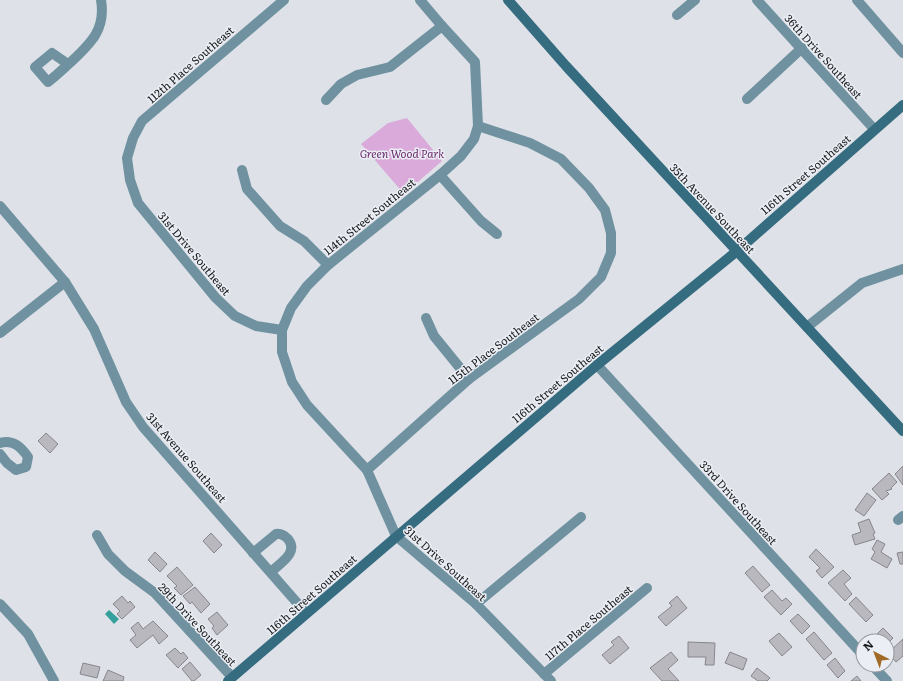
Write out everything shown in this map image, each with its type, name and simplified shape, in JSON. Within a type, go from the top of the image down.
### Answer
[{"type":"street","points":[[68,64],[92,42],[102,23],[101,0]]},
{"type":"street","name":"112th Place Southeast","points":[[128,158],[133,138],[142,121],[284,0]]},
{"type":"street","points":[[420,0],[476,62],[478,126]]},
{"type":"street","name":"35th Avenue Southeast","points":[[508,0],[903,431]]},
{"type":"street","points":[[678,15],[695,0]]},
{"type":"street","name":"36th Drive Southeast","points":[[757,0],[874,129]]},
{"type":"street","points":[[857,0],[903,52]]},
{"type":"street","points":[[326,100],[341,84],[357,75],[390,67],[442,26]]},
{"type":"street","points":[[747,99],[802,48]]},
{"type":"street","name":"116th Street Southeast","points":[[230,679],[597,365],[737,250],[903,105]]},
{"type":"street","name":"114th Street Southeast","points":[[282,330],[295,303],[307,286],[328,265],[461,156],[474,139],[478,126]]},
{"type":"street","name":"115th Place Southeast","points":[[367,470],[469,379],[579,299],[600,277],[611,253],[611,233],[605,210],[589,188],[561,159],[530,143],[478,126]]},
{"type":"street","name":"31st Drive Southeast","points":[[128,158],[130,180],[138,203],[215,298],[235,316],[256,326],[282,330],[282,352],[292,382],[307,405],[367,470],[396,536],[476,604],[548,678]]},
{"type":"street","points":[[242,170],[247,189],[280,226],[304,242],[328,265]]},
{"type":"street","points":[[440,174],[481,221],[497,234]]},
{"type":"street","name":"31st Avenue Southeast","points":[[0,206],[65,282],[94,329],[126,402],[143,427],[306,613]]},
{"type":"street","points":[[807,327],[862,284],[903,269]]},
{"type":"street","points":[[0,333],[65,282]]},
{"type":"street","points":[[426,318],[434,336],[469,379]]},
{"type":"street","name":"33rd Drive Southeast","points":[[597,365],[855,646]]},
{"type":"street","points":[[0,443],[8,441],[21,447],[28,457],[26,466],[16,470],[7,463],[0,454]]},
{"type":"street","points":[[476,604],[581,517]]},
{"type":"street","points":[[254,553],[276,534],[281,534],[287,538],[292,547],[291,552],[271,572]]},
{"type":"street","name":"29th Drive Southeast","points":[[97,535],[108,554],[125,570],[155,593],[230,679]]},
{"type":"street","name":"117th Place Southeast","points":[[548,678],[647,588]]},
{"type":"street","points":[[0,604],[28,634],[54,681]]},
{"type":"street","points":[[880,673],[887,681]]},
{"type":"green space","name":"Green Wood Park","points":[[407,118],[442,161],[404,194],[361,144],[388,123]]},
{"type":"water","points":[[109,610],[119,619],[114,624],[105,614]]},
{"type":"building","points":[[46,433],[58,444],[50,453],[38,441]]},
{"type":"building","points":[[903,466],[903,485],[895,474]]},
{"type":"building","points":[[889,473],[897,482],[891,488],[892,489],[886,491],[889,494],[882,500],[872,489]]},
{"type":"building","points":[[867,493],[876,500],[864,516],[855,510]]},
{"type":"building","points":[[869,519],[875,533],[873,534],[875,539],[855,545],[852,535],[861,532],[858,523]]},
{"type":"building","points":[[211,533],[222,545],[214,553],[203,541]]},
{"type":"building","points":[[877,540],[885,544],[881,552],[892,559],[887,568],[871,559],[875,552],[872,549]]},
{"type":"building","points":[[816,549],[834,567],[822,578],[816,571],[820,568],[809,557]]},
{"type":"building","points":[[155,552],[167,564],[160,572],[148,560]]},
{"type":"building","points":[[903,552],[903,564],[900,564],[897,553]]},
{"type":"building","points":[[753,566],[770,585],[762,592],[745,573]]},
{"type":"building","points":[[177,567],[193,585],[181,595],[174,588],[177,586],[167,576]]},
{"type":"building","points":[[843,570],[851,578],[844,584],[852,594],[845,601],[828,583]]},
{"type":"building","points":[[195,587],[210,604],[201,613],[192,602],[190,604],[183,596]]},
{"type":"building","points":[[772,590],[782,601],[786,598],[792,604],[781,615],[764,597]]},
{"type":"building","points":[[122,596],[128,603],[130,601],[135,607],[122,619],[117,614],[120,611],[113,604]]},
{"type":"building","points":[[677,596],[687,608],[666,626],[658,617],[672,606],[669,603]]},
{"type":"building","points":[[856,597],[873,615],[866,622],[849,604]]},
{"type":"building","points":[[217,612],[228,625],[217,635],[212,628],[214,626],[208,619]]},
{"type":"building","points":[[798,614],[810,626],[802,634],[790,621]]},
{"type":"building","points":[[153,621],[168,636],[159,644],[153,635],[137,648],[130,640],[136,635],[131,628],[138,622],[143,629]]},
{"type":"building","points":[[883,628],[888,633],[878,633]]},
{"type":"building","points":[[814,632],[832,653],[824,660],[806,639]]},
{"type":"building","points":[[779,633],[792,647],[782,656],[769,641]]},
{"type":"building","points":[[619,636],[629,648],[610,664],[602,655],[614,645],[611,642]]},
{"type":"building","points":[[903,639],[903,656],[896,662],[895,661],[895,646]]},
{"type":"building","points":[[688,642],[715,643],[714,665],[705,665],[706,657],[688,657]]},
{"type":"building","points":[[175,648],[181,654],[183,652],[188,658],[178,668],[166,655]]},
{"type":"building","points":[[671,652],[678,660],[668,669],[679,681],[662,681],[650,668]]},
{"type":"building","points":[[730,652],[747,659],[743,670],[725,663]]},
{"type":"building","points":[[835,658],[845,671],[838,678],[827,665]]},
{"type":"building","points":[[190,662],[201,675],[194,681],[192,681],[182,669]]},
{"type":"building","points":[[83,663],[100,667],[97,678],[80,674]]},
{"type":"building","points":[[757,668],[770,678],[767,681],[758,681],[751,676]]},
{"type":"building","points":[[108,670],[124,677],[123,681],[103,681]]},
{"type":"building","points":[[857,676],[861,681],[851,681]]}]
